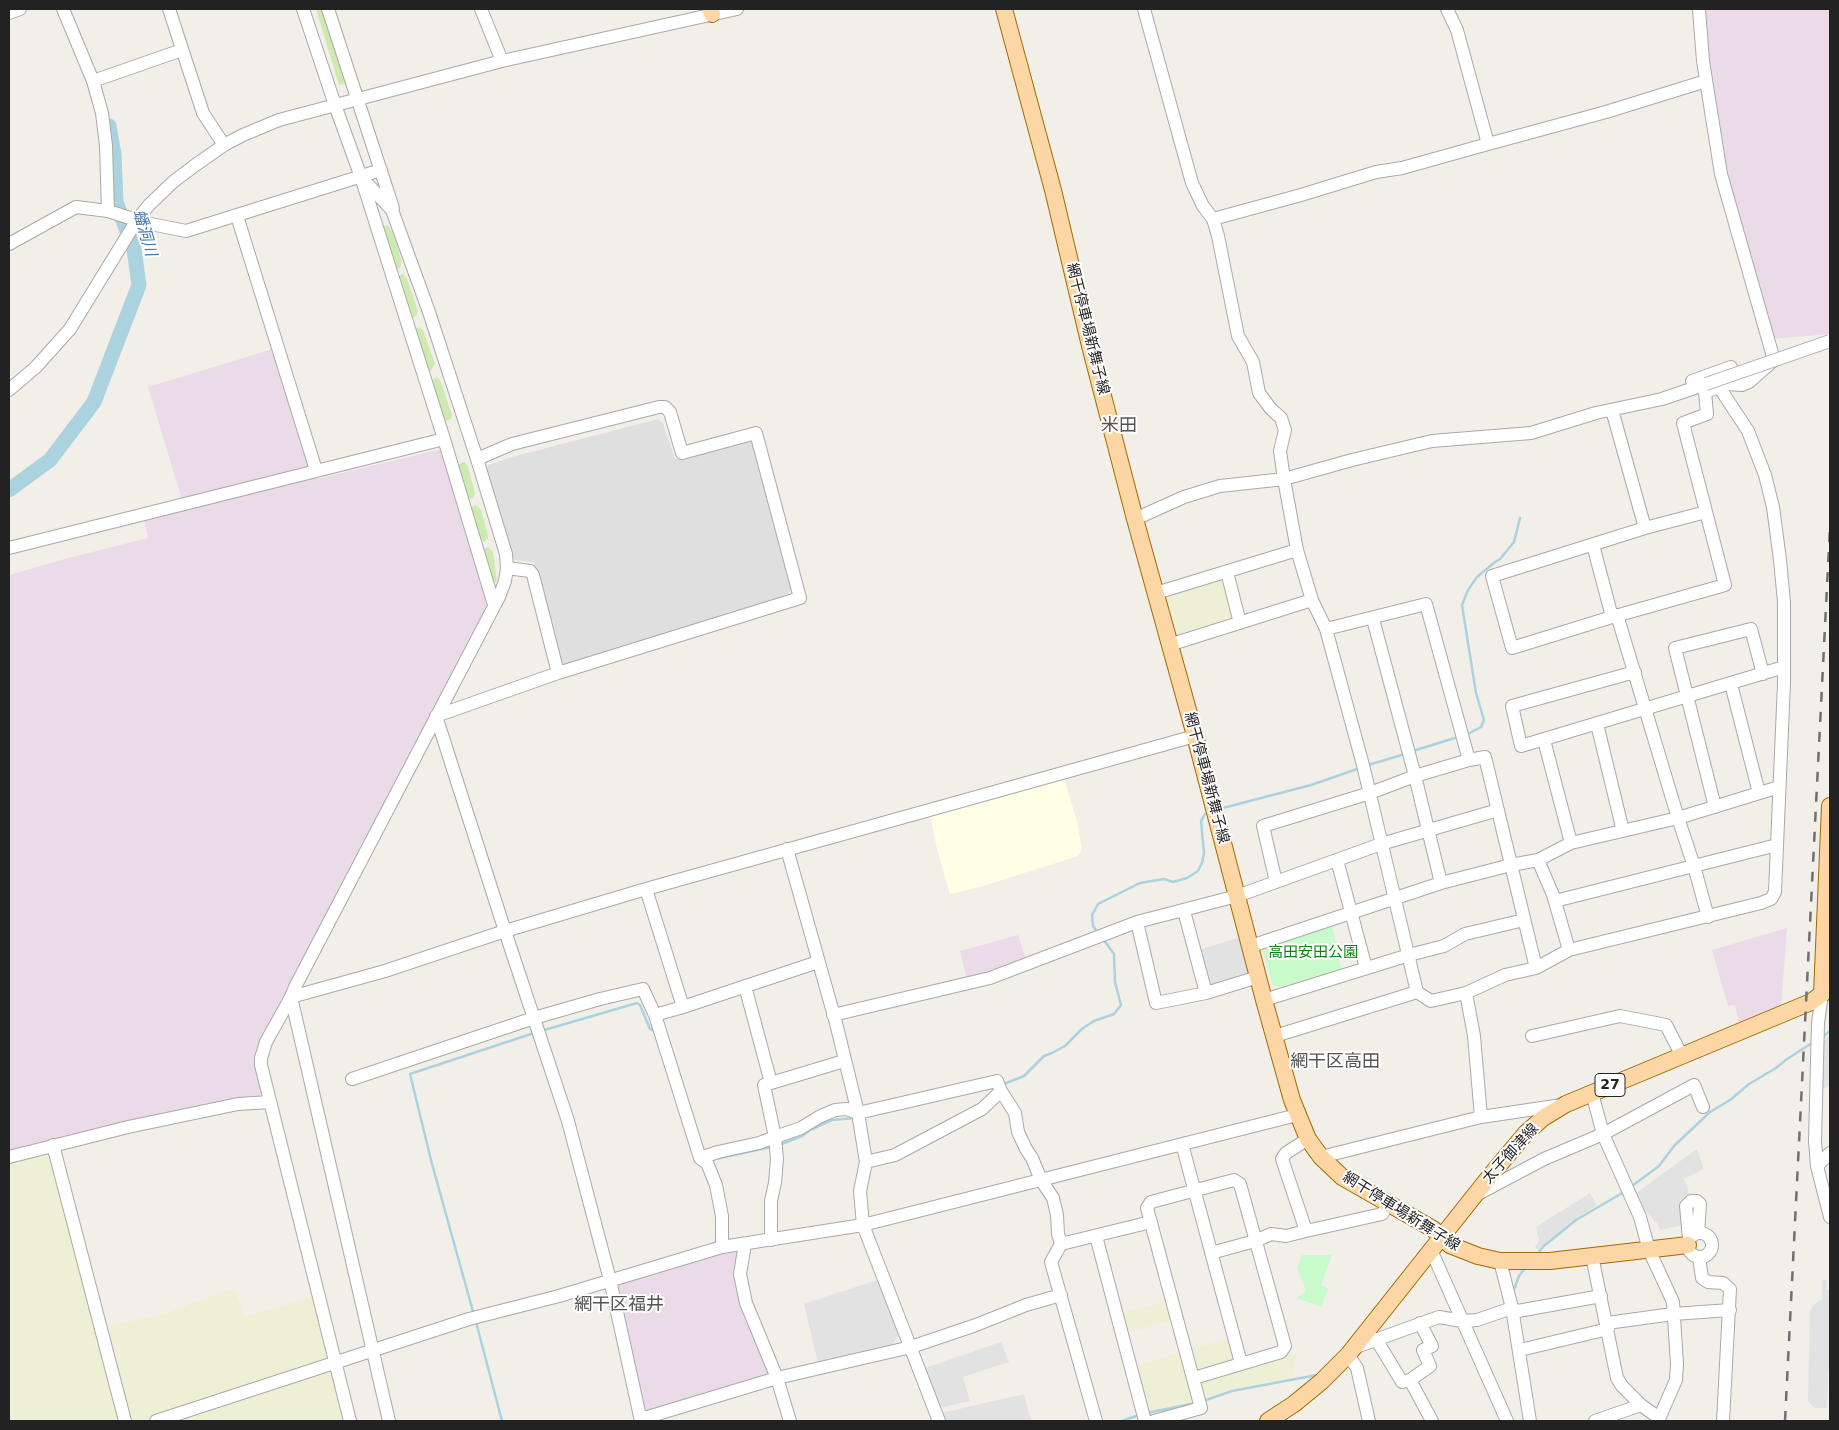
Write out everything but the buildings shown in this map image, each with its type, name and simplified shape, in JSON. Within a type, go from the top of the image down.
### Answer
[{"type":"main road","name":"網干停車場新舞子線","points":[[1004,9],[1053,190],[1090,346],[1135,519],[1195,736],[1264,1000],[1297,1116],[1308,1138],[1321,1157],[1342,1177],[1433,1229],[1450,1245],[1478,1256],[1500,1261],[1550,1261],[1694,1243]]},
{"type":"main road","points":[[1826,991],[1830,806]]},
{"type":"main road","name":"太子御津線","points":[[1268,1421],[1294,1404],[1322,1381],[1352,1351],[1474,1196],[1526,1133],[1543,1118],[1566,1104],[1805,1004],[1826,991]]},
{"type":"street","points":[[9,13],[20,9]]},
{"type":"street","points":[[63,9],[98,79],[106,146],[108,211]]},
{"type":"street","points":[[169,9],[203,113],[224,145]]},
{"type":"street","points":[[303,9],[361,177],[444,439],[494,605]]},
{"type":"street","points":[[328,9],[382,170],[400,233]]},
{"type":"street","points":[[481,9],[502,61]]},
{"type":"street","points":[[9,390],[36,367],[70,329],[141,221],[173,182],[224,145],[279,120],[357,98],[711,11],[737,9]]},
{"type":"street","points":[[1144,9],[1192,183],[1203,206],[1213,220],[1223,256],[1238,336],[1253,362],[1259,393],[1271,409],[1281,418],[1285,430],[1280,451],[1297,550],[1312,600],[1326,629],[1370,793],[1417,992],[1431,1001],[1466,993],[1505,975],[1536,968],[1569,950],[1708,918],[1771,899],[1775,892],[1784,667],[1784,602],[1773,508],[1765,475],[1748,431],[1719,387]]},
{"type":"street","points":[[1447,9],[1457,30],[1488,144]]},
{"type":"street","points":[[1699,9],[1706,80],[1721,174],[1774,360],[1749,382],[1742,385],[1727,384],[1705,392],[1707,414],[1683,422],[1725,585],[1614,616],[1512,648],[1492,576],[1645,528],[1706,512]]},
{"type":"street","points":[[98,79],[182,50]]},
{"type":"street","points":[[1213,220],[1301,196],[1376,172],[1402,168],[1606,112],[1706,80]]},
{"type":"street","points":[[9,244],[76,207],[108,211],[186,231],[382,170]]},
{"type":"street","points":[[350,1421],[270,1102],[261,1058],[266,1042],[292,997],[503,589],[507,568],[506,554],[477,459],[429,312],[392,210],[361,177]]},
{"type":"street","points":[[237,216],[316,470]]},
{"type":"street","points":[[1135,519],[1184,497],[1220,486],[1284,479],[1432,441],[1532,434],[1612,410],[1662,399],[1830,340]]},
{"type":"street","points":[[1612,410],[1620,405],[1654,396],[1731,367]]},
{"type":"street","points":[[436,716],[558,673],[800,598],[756,433],[682,453],[670,412],[666,407],[658,407],[512,444],[477,459]]},
{"type":"street","points":[[1612,410],[1645,528]]},
{"type":"street","points":[[9,548],[444,439]]},
{"type":"street","points":[[1593,544],[1614,616],[1635,672],[1708,918]]},
{"type":"street","points":[[1156,593],[1297,550]]},
{"type":"street","points":[[507,568],[530,571],[533,576],[558,673]]},
{"type":"street","points":[[1227,572],[1240,623]]},
{"type":"street","points":[[1169,645],[1312,600]]},
{"type":"street","points":[[1326,629],[1373,619],[1426,604],[1469,760]]},
{"type":"street","points":[[1373,619],[1415,776],[1440,883]]},
{"type":"street","points":[[1715,806],[1675,648],[1751,629],[1763,674]]},
{"type":"street","points":[[1635,672],[1512,706],[1521,746],[1784,667]]},
{"type":"street","points":[[1731,684],[1760,793]]},
{"type":"street","points":[[436,716],[568,1121],[610,1280],[641,1420],[778,1378],[911,1347],[1026,1306],[1062,1296]]},
{"type":"street","points":[[1597,724],[1622,831]]},
{"type":"street","points":[[292,997],[385,971],[505,931],[646,889],[1195,736]]},
{"type":"street","points":[[1544,740],[1571,843]]},
{"type":"street","points":[[1276,882],[1264,826],[1370,793],[1415,776],[1486,757],[1536,968]]},
{"type":"street","points":[[1250,946],[1440,883],[1538,860],[1571,843],[1678,818],[1779,787]]},
{"type":"street","points":[[833,1015],[990,978],[1137,922],[1237,896],[1381,844],[1498,810]]},
{"type":"street","points":[[1555,901],[1777,845]]},
{"type":"street","points":[[787,850],[859,1116],[866,1162],[860,1191],[863,1225],[939,1421]]},
{"type":"street","points":[[1337,860],[1366,968]]},
{"type":"street","points":[[1538,860],[1555,901],[1569,950]]},
{"type":"street","points":[[646,889],[683,1007]]},
{"type":"street","points":[[1184,910],[1206,993]]},
{"type":"street","points":[[1264,1000],[1444,946],[1465,934],[1524,920]]},
{"type":"street","points":[[1137,922],[1156,1003],[1206,993],[1258,977]]},
{"type":"street","points":[[655,1015],[818,962]]},
{"type":"street","points":[[745,986],[771,1083]]},
{"type":"street","points":[[352,1079],[534,1018],[600,999],[644,989],[655,1015],[700,1158],[707,1163],[716,1184],[722,1216],[722,1248]]},
{"type":"street","points":[[1826,991],[1818,1024],[1815,1132],[1817,1166],[1830,1211]]},
{"type":"street","points":[[1275,1036],[1417,992]]},
{"type":"street","points":[[1466,993],[1474,1036],[1481,1117]]},
{"type":"street","points":[[292,997],[389,1421]]},
{"type":"street","points":[[1532,1036],[1620,1016],[1666,1025],[1682,1056]]},
{"type":"street","points":[[771,1240],[771,1201],[775,1182],[775,1143],[764,1085],[844,1061]]},
{"type":"street","points":[[700,1158],[759,1143],[775,1143],[819,1117],[835,1110],[847,1110],[859,1116],[997,1081],[1015,1113],[1018,1132],[1041,1180],[1053,1198],[1061,1244],[1052,1262],[1096,1421]]},
{"type":"street","points":[[1474,1196],[1544,1159],[1603,1134],[1694,1085],[1703,1107]]},
{"type":"street","points":[[866,1162],[895,1155],[982,1109],[1000,1088]]},
{"type":"street","points":[[1592,1093],[1603,1134],[1640,1217],[1649,1250],[1671,1294],[1673,1302],[1677,1364],[1676,1380],[1658,1420],[1622,1386],[1617,1378],[1592,1256]]},
{"type":"street","points":[[9,1157],[128,1126],[238,1104],[270,1102]]},
{"type":"street","points":[[1321,1157],[1481,1117],[1566,1104]]},
{"type":"street","points":[[156,1421],[474,1317],[559,1296],[722,1248],[863,1225],[1297,1116]]},
{"type":"street","points":[[1306,1231],[1282,1159],[1286,1153],[1308,1138]]},
{"type":"street","points":[[1182,1144],[1241,1364]]},
{"type":"street","points":[[53,1145],[125,1421]]},
{"type":"street","points":[[1817,1166],[1830,1153]]},
{"type":"street","points":[[1154,1421],[1201,1408],[1147,1208],[1151,1202],[1234,1180],[1240,1184],[1285,1346],[1282,1352],[1194,1378]]},
{"type":"street","points":[[1211,1252],[1255,1241],[1271,1234],[1286,1236],[1382,1214],[1389,1203]]},
{"type":"street","points":[[1061,1244],[1151,1222]]},
{"type":"street","points":[[1096,1236],[1145,1421]]},
{"type":"street","points":[[1694,1243],[1702,1278],[1708,1282],[1723,1284],[1730,1289],[1723,1421]]},
{"type":"street","points":[[745,1244],[740,1274],[746,1303],[778,1378],[790,1421]]},
{"type":"street","points":[[1431,1250],[1508,1421]]},
{"type":"street","points":[[1500,1261],[1520,1350],[1528,1421]]},
{"type":"street","points":[[1510,1303],[1518,1311],[1601,1296]]},
{"type":"street","points":[[1368,1421],[1352,1351],[1376,1339],[1439,1317],[1460,1317],[1478,1320],[1510,1303]]},
{"type":"street","points":[[1520,1350],[1607,1326],[1674,1314],[1730,1310]]},
{"type":"street","points":[[1376,1339],[1402,1382],[1410,1380],[1430,1366],[1423,1350],[1432,1346],[1420,1323]]},
{"type":"street","points":[[1410,1380],[1427,1420]]},
{"type":"street","points":[[1595,1421],[1629,1415],[1641,1404]]},
{"type":"shaded area","points":[[1702,9],[1830,9],[1830,334],[1771,339],[1727,181],[1708,83]]},
{"type":"shaded area","points":[[276,348],[317,479],[441,449],[488,604],[255,1055],[266,1100],[9,1154],[9,575],[148,538],[144,520],[185,510],[148,387]]},
{"type":"shaded area","points":[[658,419],[663,423],[675,459],[686,456],[686,459],[717,447],[747,440],[752,443],[791,590],[788,594],[564,668],[560,664],[534,562],[514,560],[485,471],[488,465],[512,457]]},
{"type":"shaded area","points":[[1223,579],[1235,618],[1173,639],[1163,598],[1168,594]]},
{"type":"shaded area","points":[[1064,778],[1077,821],[1082,850],[1078,856],[980,887],[950,894],[937,849],[930,814]]},
{"type":"shaded area","points":[[1787,928],[1781,1007],[1769,1010],[1764,1018],[1740,1028],[1735,1005],[1728,1006],[1712,950]]},
{"type":"shaded area","points":[[1018,935],[1026,959],[967,980],[960,951]]},
{"type":"shaded area","points":[[1241,937],[1251,975],[1207,987],[1198,950]]},
{"type":"shaded area","points":[[1830,1035],[1830,1085],[1823,1089],[1823,1040]]},
{"type":"shaded area","points":[[52,1148],[98,1328],[163,1314],[234,1288],[246,1316],[316,1296],[346,1421],[9,1421],[9,1161]]},
{"type":"shaded area","points":[[1697,1149],[1704,1169],[1684,1179],[1689,1193],[1680,1200],[1683,1225],[1660,1230],[1658,1224],[1638,1204],[1635,1194]]},
{"type":"shaded area","points":[[1590,1193],[1597,1205],[1574,1220],[1539,1250],[1535,1247],[1539,1240],[1536,1227]]},
{"type":"shaded area","points":[[741,1251],[753,1334],[771,1377],[646,1412],[640,1408],[618,1284],[714,1254]]},
{"type":"shaded area","points":[[880,1279],[898,1327],[898,1335],[893,1344],[885,1351],[818,1363],[804,1304]]},
{"type":"shaded area","points":[[1822,1280],[1827,1280],[1827,1289],[1830,1290],[1830,1373],[1828,1373],[1827,1408],[1814,1408],[1808,1401],[1810,1311],[1813,1305],[1822,1299]]},
{"type":"shaded area","points":[[1168,1301],[1173,1320],[1127,1333],[1122,1313]]},
{"type":"shaded area","points":[[1230,1338],[1235,1356],[1233,1360],[1200,1370],[1195,1368],[1190,1349]]},
{"type":"shaded area","points":[[1001,1342],[1009,1362],[963,1377],[970,1401],[940,1408],[925,1368]]},
{"type":"shaded area","points":[[1182,1352],[1195,1403],[1150,1415],[1136,1365]]},
{"type":"shaded area","points":[[1291,1354],[1297,1356],[1292,1378],[1231,1390],[1204,1399],[1200,1384],[1203,1379]]},
{"type":"shaded area","points":[[1024,1394],[1031,1421],[945,1421],[942,1413]]},
{"type":"green space","points":[[316,9],[329,9],[352,82],[339,85]]},
{"type":"green space","points":[[387,225],[392,230],[402,262],[400,268],[397,269],[382,227]]},
{"type":"green space","points":[[403,274],[407,279],[418,311],[417,315],[413,318],[411,318],[398,276]]},
{"type":"green space","points":[[419,327],[423,330],[435,364],[431,371],[428,371],[414,330]]},
{"type":"green space","points":[[437,377],[441,382],[452,415],[451,419],[446,421],[443,420],[432,380]]},
{"type":"green space","points":[[465,462],[468,467],[475,493],[472,499],[468,498],[458,466]]},
{"type":"green space","points":[[476,505],[481,510],[488,536],[488,539],[484,542],[481,541],[471,507]]},
{"type":"green space","points":[[488,547],[493,552],[497,580],[494,583],[484,549]]},
{"type":"green space","name":"高田安田公園","points":[[1331,921],[1342,972],[1278,987],[1273,985],[1261,947]]},
{"type":"green space","points":[[1302,1255],[1332,1255],[1321,1285],[1328,1289],[1321,1307],[1297,1298],[1305,1291],[1304,1283],[1297,1267]]},
{"type":"waterway","name":"蟠洞川","points":[[9,490],[50,460],[94,402],[139,285],[134,249],[116,202],[114,154],[109,126]]},
{"type":"waterway","points":[[1466,735],[1481,727],[1484,720],[1476,693],[1462,605],[1468,590],[1477,577],[1500,559],[1514,542],[1520,518]]},
{"type":"waterway","points":[[1413,751],[1458,737]]},
{"type":"waterway","points":[[1368,765],[1405,754]]},
{"type":"waterway","points":[[1219,809],[1311,785],[1360,768]]},
{"type":"waterway","points":[[1098,933],[1093,926],[1092,915],[1098,904],[1140,883],[1164,879],[1173,882],[1187,878],[1198,871],[1204,853],[1201,821],[1205,814],[1209,812]]},
{"type":"waterway","points":[[1004,1084],[1024,1076],[1044,1056],[1065,1046],[1083,1028],[1094,1021],[1114,1014],[1121,1005],[1115,982],[1114,954],[1103,939]]},
{"type":"waterway","points":[[541,1031],[637,1003],[640,1005],[650,1029],[655,1031]]},
{"type":"waterway","points":[[1821,1038],[1830,1031]]},
{"type":"waterway","points":[[474,1315],[432,1164],[410,1074],[534,1033]]},
{"type":"waterway","points":[[1632,1186],[1659,1166],[1674,1146],[1710,1112],[1812,1043]]},
{"type":"waterway","points":[[779,1145],[802,1136],[810,1130],[832,1120],[855,1118]]},
{"type":"waterway","points":[[715,1159],[771,1147]]},
{"type":"waterway","points":[[1537,1254],[1576,1220],[1624,1192]]},
{"type":"waterway","points":[[1513,1292],[1519,1276],[1525,1268]]},
{"type":"waterway","points":[[476,1322],[502,1421]]},
{"type":"waterway","points":[[1203,1401],[1232,1391],[1317,1375]]},
{"type":"waterway","points":[[1147,1413],[1191,1404]]},
{"type":"waterway","points":[[1122,1421],[1139,1415]]},
{"type":"railway","points":[[1785,1421],[1830,527]]},
{"type":"district","name":"米田","points":[[1119,426]]},
{"type":"district","name":"網干区高田","points":[[1335,1062]]},
{"type":"district","name":"網干区福井","points":[[619,1305]]}]
